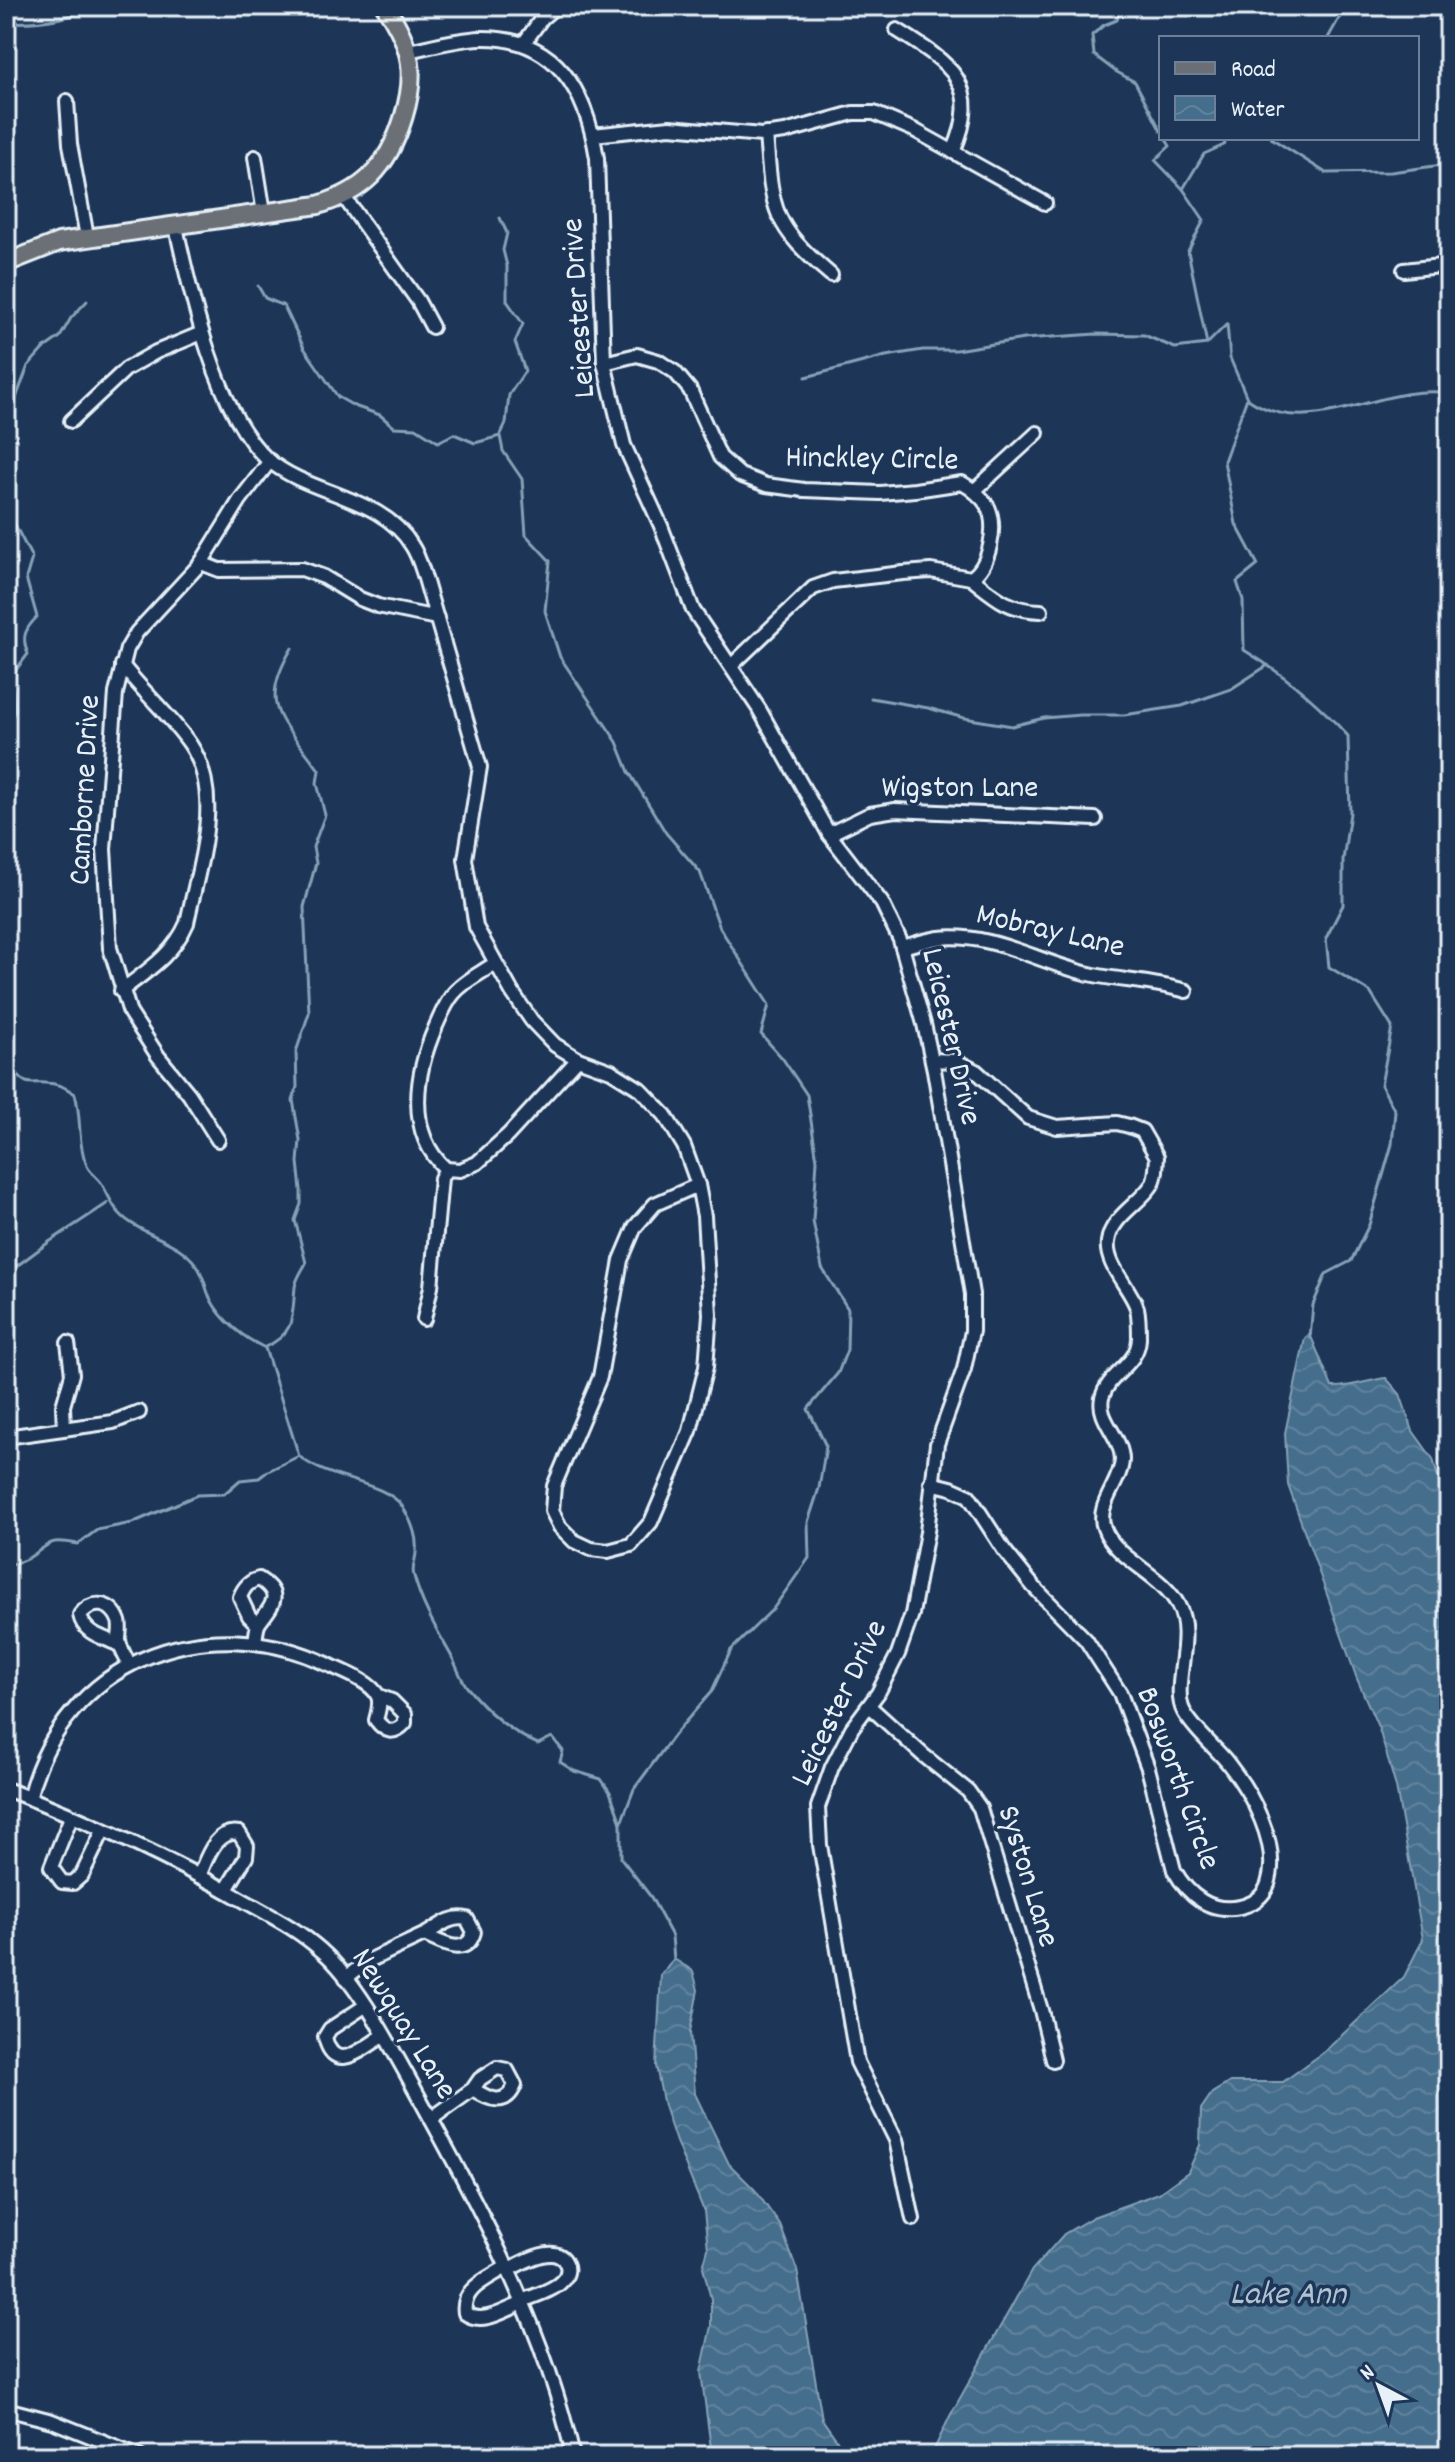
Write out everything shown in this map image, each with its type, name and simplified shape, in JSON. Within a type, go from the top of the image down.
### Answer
[{"type":"main road","points":[[6,263],[39,249],[87,237],[318,205],[344,197],[371,177],[389,154],[401,126],[410,83],[408,51],[385,6]]},
{"type":"street","points":[[524,43],[542,18],[556,6]]},
{"type":"street","points":[[897,30],[930,51],[956,77],[967,111],[964,128],[953,152]]},
{"type":"street","name":"Leicester Drive","points":[[408,51],[481,38],[524,43],[551,60],[576,87],[593,135],[600,196],[604,363],[624,445],[661,526],[693,610],[782,748],[829,834],[882,903],[902,947],[932,1060],[974,1312],[964,1369],[937,1444],[927,1532],[912,1614],[898,1654],[869,1706],[852,1728],[832,1767],[818,1807],[820,1845],[857,2062],[896,2140],[913,2219]]},
{"type":"street","points":[[67,101],[70,144],[87,237]]},
{"type":"street","points":[[593,135],[670,127],[766,134],[785,132],[853,113],[874,113],[1045,203]]},
{"type":"street","points":[[766,134],[774,208],[795,242],[831,275]]},
{"type":"street","points":[[255,157],[264,213]]},
{"type":"street","points":[[344,197],[418,301],[432,327]]},
{"type":"street","points":[[176,227],[202,333],[237,418],[254,447],[270,461],[310,484],[369,509],[394,524],[412,546],[424,575],[480,767],[465,859],[476,927],[494,964],[532,1021],[555,1045],[578,1059],[611,1071],[640,1089],[665,1115],[684,1146],[698,1185],[704,1216],[710,1314],[706,1367],[690,1431],[651,1522],[631,1545],[608,1551],[591,1549],[574,1541],[560,1527],[552,1511],[554,1486],[600,1377],[621,1260],[635,1227],[655,1204],[698,1185]]},
{"type":"street","points":[[1404,270],[1449,265]]},
{"type":"street","points":[[71,421],[126,369],[156,352],[202,333]]},
{"type":"street","name":"Hinckley Circle","points":[[604,363],[637,355],[648,357],[675,372],[690,390],[720,457],[740,475],[766,485],[880,493],[962,483],[988,507],[991,534],[987,559],[980,572],[971,578]]},
{"type":"street","points":[[974,491],[1037,433]]},
{"type":"street","name":"Camborne Drive","points":[[218,1140],[189,1094],[143,1034],[121,991],[110,948],[104,849],[116,693],[127,649],[137,632],[201,563],[240,500],[270,461]]},
{"type":"street","points":[[201,563],[219,570],[302,569],[324,577],[378,606],[437,618]]},
{"type":"street","points":[[731,666],[813,588],[833,581],[931,571],[971,578],[1003,603],[1021,611],[1041,611]]},
{"type":"street","points":[[121,991],[166,956],[179,941],[187,923],[208,809],[207,785],[192,747],[122,665]]},
{"type":"street","name":"Wigston Lane","points":[[829,834],[870,814],[895,810],[1095,819]]},
{"type":"street","name":"Mobray Lane","points":[[902,947],[937,938],[978,940],[1094,975],[1164,984],[1186,991]]},
{"type":"street","points":[[494,964],[454,993],[427,1048],[421,1069],[418,1102],[429,1151],[446,1169],[460,1170],[477,1163],[508,1135],[578,1059]]},
{"type":"street","name":"Bosworth Circle","points":[[931,1483],[969,1496],[1004,1550],[1033,1586],[1086,1640],[1120,1693],[1148,1768],[1174,1870],[1181,1882],[1211,1906],[1240,1908],[1264,1894],[1271,1865],[1266,1830],[1250,1796],[1227,1762],[1201,1734],[1181,1705],[1185,1628],[1179,1606],[1164,1585],[1112,1542],[1101,1516],[1121,1471],[1122,1456],[1119,1442],[1102,1412],[1101,1400],[1112,1380],[1128,1365],[1139,1341],[1137,1310],[1113,1265],[1107,1244],[1113,1227],[1153,1184],[1157,1157],[1142,1131],[1117,1123],[1057,1127],[1028,1118],[976,1071],[956,1061],[932,1060]]},
{"type":"street","points":[[424,1319],[431,1287],[441,1178],[446,1169]]},
{"type":"street","points":[[64,1428],[63,1406],[72,1374],[68,1343]]},
{"type":"street","points":[[6,1437],[113,1422],[139,1412]]},
{"type":"street","points":[[255,1643],[258,1625]]},
{"type":"street","points":[[29,1798],[41,1762],[62,1722],[94,1687],[129,1664],[164,1651],[191,1645],[255,1643],[319,1661],[369,1687],[377,1695]]},
{"type":"street","points":[[120,1645],[129,1664]]},
{"type":"street","name":"Syston Lane","points":[[869,1706],[968,1791],[980,1808],[1053,2060]]},
{"type":"street","name":"Newquay Lane","points":[[6,1789],[199,1876],[295,1930],[324,1952],[365,2006],[431,2119],[507,2269],[559,2396],[573,2456]]},
{"type":"street","points":[[71,1817],[51,1867],[62,1882],[73,1883],[82,1875],[103,1831]]},
{"type":"street","points":[[199,1876],[221,1837],[229,1832],[239,1833],[247,1846],[246,1857],[226,1890]]},
{"type":"street","points":[[346,1978],[366,1962],[424,1935]]},
{"type":"street","points":[[365,2006],[330,2029],[325,2037],[327,2047],[340,2057],[351,2056],[383,2036]]},
{"type":"street","points":[[431,2119],[473,2089]]},
{"type":"street","points":[[549,2254],[560,2256],[566,2264],[567,2273],[562,2282],[523,2302],[482,2319],[471,2318],[465,2313],[463,2302],[468,2292],[507,2269],[549,2254]]},
{"type":"street","points":[[6,2409],[52,2421],[140,2456]]},
{"type":"water","name":"Lake Ann","points":[[1310,1334],[1332,1387],[1386,1378],[1400,1394],[1413,1431],[1433,1459],[1449,1517],[1449,2455],[931,2456],[1032,2270],[1064,2234],[1093,2217],[1159,2193],[1188,2172],[1200,2145],[1201,2109],[1212,2093],[1230,2082],[1283,2082],[1324,2052],[1404,1977],[1423,1939],[1396,1787],[1379,1729],[1357,1679],[1288,1485],[1285,1433],[1305,1338]]},
{"type":"water","points":[[674,1959],[693,1971],[698,1990],[690,2032],[695,2094],[729,2164],[755,2190],[780,2225],[797,2270],[822,2419],[848,2456],[712,2456],[701,2372],[711,2326],[711,2299],[703,2267],[708,2249],[704,2211],[664,2106],[656,2066],[661,1975]]},
{"type":"waterway","points":[[6,22],[54,19],[99,6]]},
{"type":"waterway","points":[[1113,6],[1120,10],[1117,20],[1104,25],[1092,35],[1094,55],[1135,82],[1159,127]]},
{"type":"waterway","points":[[1329,36],[1346,6]]},
{"type":"waterway","points":[[1166,140],[1170,146],[1155,160],[1183,189],[1204,220],[1188,251],[1207,344],[1227,324],[1230,358],[1247,398],[1224,461],[1236,524],[1258,565],[1237,582],[1243,600],[1244,650],[1299,689],[1348,736],[1350,813],[1343,860],[1343,905],[1326,938],[1329,967],[1370,992],[1392,1027],[1381,1085],[1395,1111],[1392,1144],[1369,1225],[1351,1261],[1326,1274],[1313,1305],[1310,1338]]},
{"type":"waterway","points":[[1183,189],[1204,154],[1224,145],[1226,140]]},
{"type":"waterway","points":[[1274,140],[1326,173],[1391,172],[1449,164]]},
{"type":"waterway","points":[[500,218],[507,233],[503,250],[507,266],[507,301],[523,324],[515,342],[525,371],[509,395],[506,423],[500,436],[503,451],[522,479],[526,535],[550,561],[545,611],[560,657],[617,742],[629,772],[666,833],[700,872],[720,928],[769,1005],[761,1034],[783,1059],[807,1095],[817,1160],[813,1221],[822,1268],[848,1309],[847,1350],[838,1373],[808,1409],[826,1446],[819,1488],[808,1522],[809,1558],[773,1609],[731,1650],[712,1691],[634,1789],[621,1823],[621,1858],[651,1897],[672,1936],[674,1960]]},
{"type":"waterway","points":[[258,286],[265,298],[284,306],[304,348],[338,397],[380,415],[394,427],[416,428],[438,442],[454,434],[475,443],[500,436]]},
{"type":"waterway","points":[[6,425],[28,366],[43,349],[60,337],[71,318],[87,301]]},
{"type":"waterway","points":[[806,377],[886,356],[923,350],[956,350],[1024,339],[1096,334],[1144,335],[1175,348],[1207,344]]},
{"type":"waterway","points":[[1248,399],[1272,411],[1296,415],[1321,414],[1398,395],[1449,393]]},
{"type":"waterway","points":[[6,494],[13,521],[32,558],[26,578],[37,617],[25,634],[28,654],[12,675],[15,710],[6,730]]},
{"type":"waterway","points":[[265,1347],[287,1330],[296,1284],[306,1263],[295,1220],[301,1204],[301,1190],[298,1162],[300,1140],[293,1100],[297,1087],[296,1052],[309,1013],[304,907],[316,863],[313,847],[325,815],[317,783],[319,770],[286,726],[275,700],[281,669],[292,648]]},
{"type":"waterway","points":[[871,698],[1012,726],[1044,718],[1124,715],[1182,706],[1231,689],[1268,665]]},
{"type":"waterway","points":[[6,1024],[20,1078],[28,1083],[64,1087],[75,1094],[87,1166],[117,1210],[131,1223],[175,1246],[190,1258],[200,1270],[211,1300],[221,1315],[242,1334],[265,1348],[299,1456],[324,1470],[382,1491],[402,1506],[415,1534],[413,1570],[417,1587],[467,1687],[508,1727],[538,1744],[552,1737],[563,1751],[560,1762],[574,1771],[601,1779],[610,1792],[621,1823]]},
{"type":"waterway","points":[[6,1274],[108,1203]]},
{"type":"waterway","points":[[6,1567],[27,1559],[51,1543],[78,1544],[97,1530],[132,1523],[197,1495],[224,1494],[240,1480],[259,1478],[299,1456]]}]
